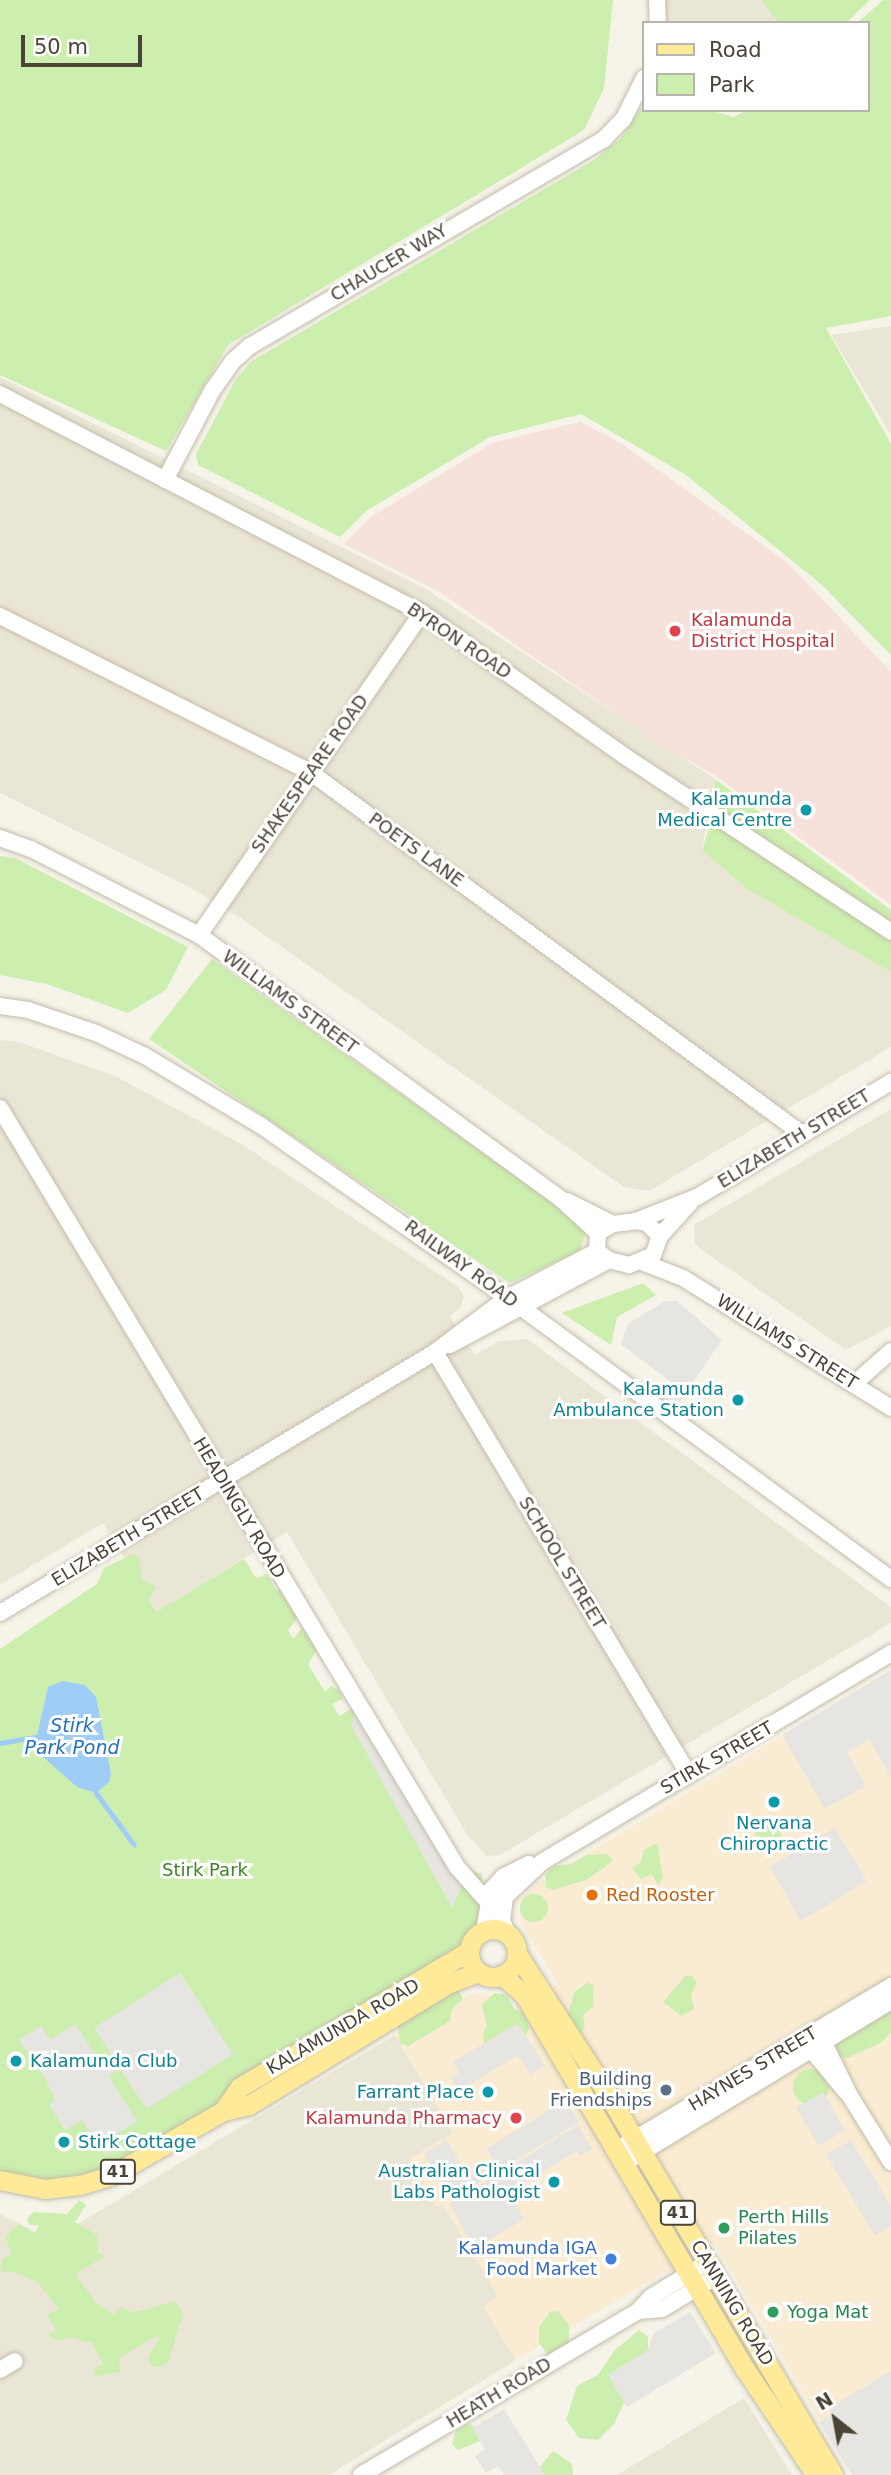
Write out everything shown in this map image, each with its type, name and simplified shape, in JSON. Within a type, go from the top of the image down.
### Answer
[{"type":"main road","points":[[484,1931],[508,1934]]},
{"type":"main road","name":"41","points":[[470,1951],[484,1931]]},
{"type":"main road","name":"41","points":[[508,1934],[517,1954]]},
{"type":"main road","points":[[470,1951],[478,1972]]},
{"type":"main road","name":"KALAMUNDA ROAD","points":[[0,2180],[45,2189],[99,2180],[223,2111],[249,2105],[322,2050],[389,2010],[470,1951]]},
{"type":"main road","points":[[502,1975],[513,1967],[517,1954]]},
{"type":"main road","name":"CANNING ROAD","points":[[517,1954],[540,1984],[713,2269],[833,2475]]},
{"type":"main road","name":"41","points":[[478,1972],[502,1975]]},
{"type":"main road","name":"KALAMUNDA ROAD","points":[[389,2010],[478,1972]]},
{"type":"main road","name":"CANNING ROAD","points":[[502,1975],[525,1996],[692,2281],[816,2475]]},
{"type":"main road","points":[[733,2347],[753,2336]]},
{"type":"street","points":[[657,0],[658,21]]},
{"type":"street","name":"CHAUCER WAY","points":[[165,480],[212,391],[232,362],[250,346],[603,141],[624,118],[642,82]]},
{"type":"street","name":"BYRON ROAD","points":[[0,394],[422,613],[622,755],[891,932]]},
{"type":"street","name":"SHAKESPEARE ROAD","points":[[199,935],[422,613]]},
{"type":"street","name":"POETS LANE","points":[[0,616],[310,772],[802,1134]]},
{"type":"street","name":"WILLIAMS STREET","points":[[0,838],[31,849],[199,935],[561,1199],[605,1228]]},
{"type":"street","name":"RAILWAY ROAD","points":[[0,1006],[62,1020],[145,1056],[271,1132],[522,1308],[891,1579]]},
{"type":"street","name":"ELIZABETH STREET","points":[[636,1221],[697,1196],[891,1082]]},
{"type":"street","name":"HEADINGLY ROAD","points":[[0,1108],[457,1867],[486,1900]]},
{"type":"street","name":"ELIZABETH STREET","points":[[660,1242],[697,1196]]},
{"type":"street","points":[[636,1221],[647,1223],[660,1242],[642,1262],[629,1265],[603,1256],[605,1228],[636,1221]]},
{"type":"street","name":"WILLIAMS STREET","points":[[660,1242],[683,1278]]},
{"type":"street","name":"ELIZABETH STREET","points":[[435,1352],[507,1298],[603,1256]]},
{"type":"street","name":"ELIZABETH STREET","points":[[0,1613],[435,1352],[522,1308],[603,1256]]},
{"type":"street","name":"WILLIAMS STREET","points":[[642,1262],[683,1278],[855,1383],[891,1408]]},
{"type":"street","points":[[855,1383],[891,1351]]},
{"type":"street","name":"SCHOOL STREET","points":[[435,1352],[689,1774]]},
{"type":"street","name":"STIRK STREET","points":[[486,1900],[503,1877],[542,1862],[891,1653]]},
{"type":"street","name":"STIRK STREET","points":[[508,1934],[502,1921],[505,1897],[542,1862]]},
{"type":"street","points":[[484,1931],[486,1900]]},
{"type":"street","name":"HAYNES STREET","points":[[619,2158],[814,2040],[891,1986]]},
{"type":"street","name":"HAYNES STREET","points":[[814,2040],[891,2001]]},
{"type":"street","points":[[814,2040],[891,2162]]},
{"type":"street","name":"HEATH ROAD","points":[[361,2475],[638,2311],[662,2309],[692,2281],[713,2269]]},
{"type":"street","points":[[0,2370],[15,2361]]},
{"type":"shaded area","points":[[661,0],[767,0],[775,21],[661,21]]},
{"type":"shaded area","points":[[891,326],[891,435],[831,335]]},
{"type":"shaded area","points":[[0,377],[426,589],[715,779],[702,850],[747,889],[891,972],[891,1047],[649,1191],[624,1187],[242,919],[189,887],[0,793]]},
{"type":"shaded area","name":"Kalamunda District Hospital","points":[[580,422],[619,442],[788,563],[891,672],[891,905],[716,776],[666,748],[438,591],[344,544],[371,517],[494,442]]},
{"type":"shaded area","points":[[0,1040],[19,1042],[115,1076],[238,1142],[457,1286],[464,1296],[461,1307],[450,1316],[475,1355],[499,1341],[527,1339],[891,1607],[891,1623],[500,1855],[487,1856],[468,1836],[287,1532],[156,1612],[103,1523],[0,1585]]},
{"type":"shaded area","points":[[891,1109],[891,1326],[846,1350],[695,1245],[694,1225]]},
{"type":"shaded area","points":[[665,1301],[677,1301],[722,1340],[673,1411],[657,1401],[670,1381],[621,1344],[628,1324]]},
{"type":"shaded area","points":[[891,1670],[891,2475],[853,2475],[714,2243],[516,2360],[483,2307],[498,2296],[443,2205],[436,2207],[409,2159],[453,2133],[395,2035],[473,1993],[502,1998],[511,2011],[558,1984],[520,1921],[520,1900],[538,1883]]},
{"type":"shaded area","points":[[891,1670],[891,1777],[869,1739],[847,1752],[866,1786],[825,1809],[782,1735]]},
{"type":"shaded area","points":[[358,1705],[466,1877],[452,1908],[351,1725]]},
{"type":"shaded area","points":[[835,1828],[867,1881],[801,1921],[770,1867]]},
{"type":"shaded area","points":[[180,1973],[233,2054],[147,2109],[120,2069],[108,2076],[137,2121],[109,2139],[115,2148],[105,2155],[82,2120],[65,2130],[49,2105],[55,2100],[47,2082],[19,2040],[41,2026],[50,2040],[75,2024],[103,2067],[114,2059],[94,2028]]},
{"type":"shaded area","points":[[518,2023],[545,2066],[530,2075],[518,2055],[459,2091],[451,2078],[459,2073],[453,2062]]},
{"type":"shaded area","points":[[395,2035],[453,2133],[409,2160],[437,2207],[443,2205],[499,2297],[484,2307],[516,2360],[329,2475],[0,2475],[0,2214],[34,2231],[66,2231]]},
{"type":"shaded area","points":[[823,2092],[845,2130],[819,2146],[796,2108]]},
{"type":"shaded area","points":[[566,2100],[579,2122],[452,2199],[424,2154],[446,2140],[469,2177],[494,2161],[487,2148]]},
{"type":"shaded area","points":[[578,2125],[592,2149],[580,2156],[577,2151],[509,2192],[524,2219],[475,2248],[449,2204]]},
{"type":"shaded area","points":[[851,2140],[891,2206],[891,2226],[875,2236],[826,2154]]},
{"type":"shaded area","points":[[690,2312],[716,2353],[627,2407],[608,2375],[648,2350],[653,2334]]},
{"type":"shaded area","points":[[891,2371],[891,2475],[852,2475],[819,2422],[832,2414],[829,2408]]},
{"type":"shaded area","points":[[744,2398],[792,2475],[617,2475]]},
{"type":"shaded area","points":[[504,2409],[545,2475],[504,2475],[498,2466],[486,2473],[475,2456],[485,2449],[472,2428]]},
{"type":"green space","points":[[0,0],[613,0],[604,88],[584,130],[228,345],[166,451],[0,375]]},
{"type":"green space","points":[[762,0],[870,0],[848,21],[777,21]]},
{"type":"green space","points":[[883,0],[891,0],[891,316],[826,328],[891,444],[891,655],[821,584],[686,475],[581,414],[490,437],[366,511],[340,537],[198,465],[196,454],[236,379],[252,361],[594,160],[621,138],[642,107],[642,112],[716,112],[734,117],[743,112],[870,112],[870,21],[859,21]]},
{"type":"green space","points":[[715,779],[891,910],[891,972],[747,889],[702,850],[711,823]]},
{"type":"green space","points":[[0,856],[15,858],[188,947],[166,990],[128,1013],[47,984],[0,975]]},
{"type":"green space","points":[[212,959],[587,1228],[580,1251],[510,1283],[149,1039]]},
{"type":"green space","points":[[643,1283],[656,1295],[617,1317],[611,1345],[562,1313]]},
{"type":"green space","name":"Stirk Park","points":[[133,1554],[140,1558],[141,1578],[156,1587],[149,1600],[156,1612],[244,1559],[256,1578],[267,1574],[276,1590],[284,1589],[300,1615],[288,1630],[293,1639],[305,1624],[317,1649],[308,1664],[325,1692],[331,1686],[339,1690],[343,1699],[332,1704],[339,1716],[358,1705],[463,1868],[482,1874],[484,1932],[471,1945],[317,2041],[223,2111],[99,2180],[0,2180],[0,1649],[97,1584],[104,1568]]},
{"type":"green space","points":[[768,1823],[777,1827],[781,1836],[777,1845],[768,1849],[759,1845],[755,1836],[759,1827]]},
{"type":"green space","points":[[657,1843],[663,1877],[658,1885],[652,1874],[641,1879],[632,1868],[641,1862],[644,1850]]},
{"type":"green space","points":[[608,1854],[613,1861],[586,1880],[553,1890],[546,1887],[545,1875],[554,1866],[571,1864],[587,1855]]},
{"type":"green space","points":[[534,1894],[544,1898],[548,1908],[544,1918],[534,1922],[524,1918],[520,1908],[524,1898]]},
{"type":"green space","points":[[685,1976],[692,1976],[697,1983],[691,1994],[694,2009],[681,2016],[663,2002]]},
{"type":"green space","points":[[589,1982],[593,1985],[593,2007],[583,2015],[585,2027],[579,2036],[567,2020],[574,1992]]},
{"type":"green space","points":[[457,1988],[463,1999],[452,2009],[450,2021],[408,2046],[400,2043],[398,2026]]},
{"type":"green space","points":[[494,1993],[506,1995],[515,2010],[525,2014],[529,2028],[524,2041],[484,2047],[483,2033],[487,2026],[482,2005]]},
{"type":"green space","points":[[891,2001],[891,2032],[882,2042],[848,2058],[838,2057],[835,2050],[838,2042]]},
{"type":"green space","points":[[811,2069],[823,2075],[829,2087],[823,2099],[811,2105],[799,2099],[793,2087],[799,2075]]},
{"type":"green space","points":[[79,2200],[86,2205],[75,2222],[97,2235],[97,2252],[104,2257],[75,2274],[97,2304],[113,2315],[121,2307],[133,2313],[175,2301],[183,2313],[168,2363],[152,2367],[148,2358],[159,2340],[158,2335],[119,2358],[120,2372],[96,2376],[93,2369],[103,2364],[92,2343],[71,2337],[58,2341],[48,2335],[56,2330],[47,2315],[59,2309],[37,2282],[15,2272],[0,2272],[2,2260],[12,2254],[6,2239],[13,2228],[21,2225],[35,2234],[39,2225],[29,2225],[27,2218],[34,2212],[67,2214]]},
{"type":"green space","points":[[558,2311],[569,2325],[569,2340],[566,2347],[548,2355],[539,2343],[539,2327],[550,2312]]},
{"type":"green space","points":[[639,2330],[648,2337],[648,2352],[614,2424],[598,2440],[579,2438],[566,2420],[577,2386],[598,2375],[614,2351]]},
{"type":"green space","points":[[467,2424],[478,2427],[483,2440],[458,2450],[452,2444],[456,2431]]},
{"type":"green space","points":[[553,2451],[572,2464],[573,2475],[533,2475]]},
{"type":"water","name":"Stirk Park Pond","points":[[63,1681],[85,1685],[96,1697],[111,1774],[109,1782],[96,1793],[77,1787],[34,1749],[48,1687]]},
{"type":"waterway","points":[[0,1743],[35,1737]]},
{"type":"waterway","points":[[96,1793],[134,1845]]},
{"type":"place","name":"Kalamunda District Hospital","points":[[675,631]]},
{"type":"place","name":"Kalamunda Medical Centre","points":[[806,810]]},
{"type":"place","name":"Kalamunda Ambulance Station","points":[[738,1400]]},
{"type":"place","name":"Nervana Chiropractic","points":[[774,1802]]},
{"type":"place","name":"Red Rooster","points":[[592,1895]]},
{"type":"place","name":"Kalamunda Club","points":[[16,2061]]},
{"type":"place","name":"Building Friendships","points":[[666,2090]]},
{"type":"place","name":"Farrant Place","points":[[488,2092]]},
{"type":"place","name":"Kalamunda Pharmacy","points":[[516,2118]]},
{"type":"place","name":"Stirk Cottage","points":[[64,2142]]},
{"type":"place","name":"Australian Clinical Labs Pathologist","points":[[554,2182]]},
{"type":"place","name":"Perth Hills Pilates","points":[[724,2228]]},
{"type":"place","name":"Kalamunda IGA Food Market","points":[[611,2259]]},
{"type":"place","name":"Yoga Mat","points":[[773,2312]]}]
